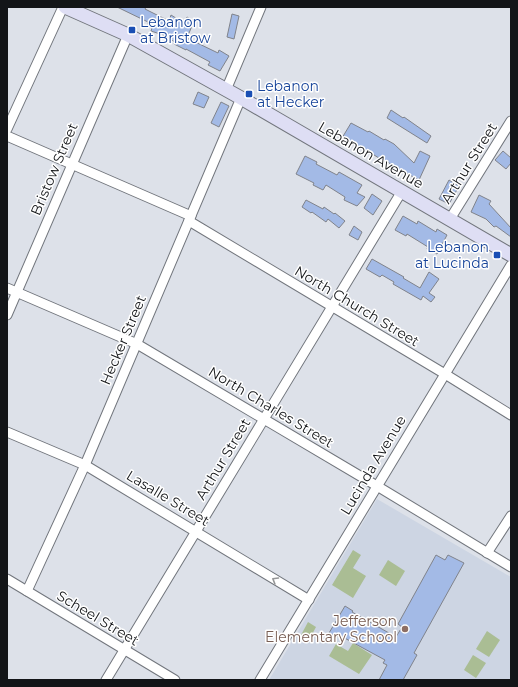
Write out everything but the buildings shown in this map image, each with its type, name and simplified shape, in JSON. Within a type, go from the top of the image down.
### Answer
[{"type":"main road","name":"Lebanon Avenue","points":[[64,7],[128,35],[241,98],[511,255]]},
{"type":"street","points":[[7,129],[64,7]]},
{"type":"street","points":[[226,90],[261,7]]},
{"type":"street","name":"Bristow Street","points":[[7,315],[128,35]]},
{"type":"street","name":"Hecker Street","points":[[27,591],[85,465],[241,98]]},
{"type":"street","name":"Arthur Street","points":[[450,219],[511,121]]},
{"type":"street","name":"North Church Street","points":[[7,136],[72,164],[190,219],[511,415]]},
{"type":"street","name":"Arthur Street","points":[[106,680],[402,192]]},
{"type":"street","name":"Lucinda Avenue","points":[[260,680],[511,265]]},
{"type":"street","name":"North Charles Street","points":[[7,288],[137,344],[511,567]]},
{"type":"street","name":"Lasalle Street","points":[[7,432],[85,465],[309,600]]},
{"type":"street","points":[[486,553],[511,516]]},
{"type":"street","name":"Scheel Street","points":[[7,579],[175,680]]},
{"type":"shaded area","name":"Jefferson Elementary School","points":[[377,499],[511,577],[511,680],[269,680]]},
{"type":"green space","points":[[353,550],[361,555],[353,568],[366,576],[353,598],[332,585]]},
{"type":"green space","points":[[388,560],[405,571],[396,586],[379,575]]},
{"type":"green space","points":[[308,622],[316,627],[309,640],[301,635]]},
{"type":"green space","points":[[487,631],[500,640],[489,657],[476,649]]},
{"type":"green space","points":[[353,643],[372,655],[359,674],[329,656],[336,644],[348,651]]},
{"type":"green space","points":[[473,655],[486,663],[476,678],[464,670]]},
{"type":"place","name":"Lebanon at Bristow","points":[[132,30]]},
{"type":"place","name":"Lebanon at Hecker","points":[[249,94]]},
{"type":"place","name":"Lebanon at Lucinda","points":[[497,255]]},
{"type":"place","name":"Jefferson Elementary School","points":[[405,629]]}]
